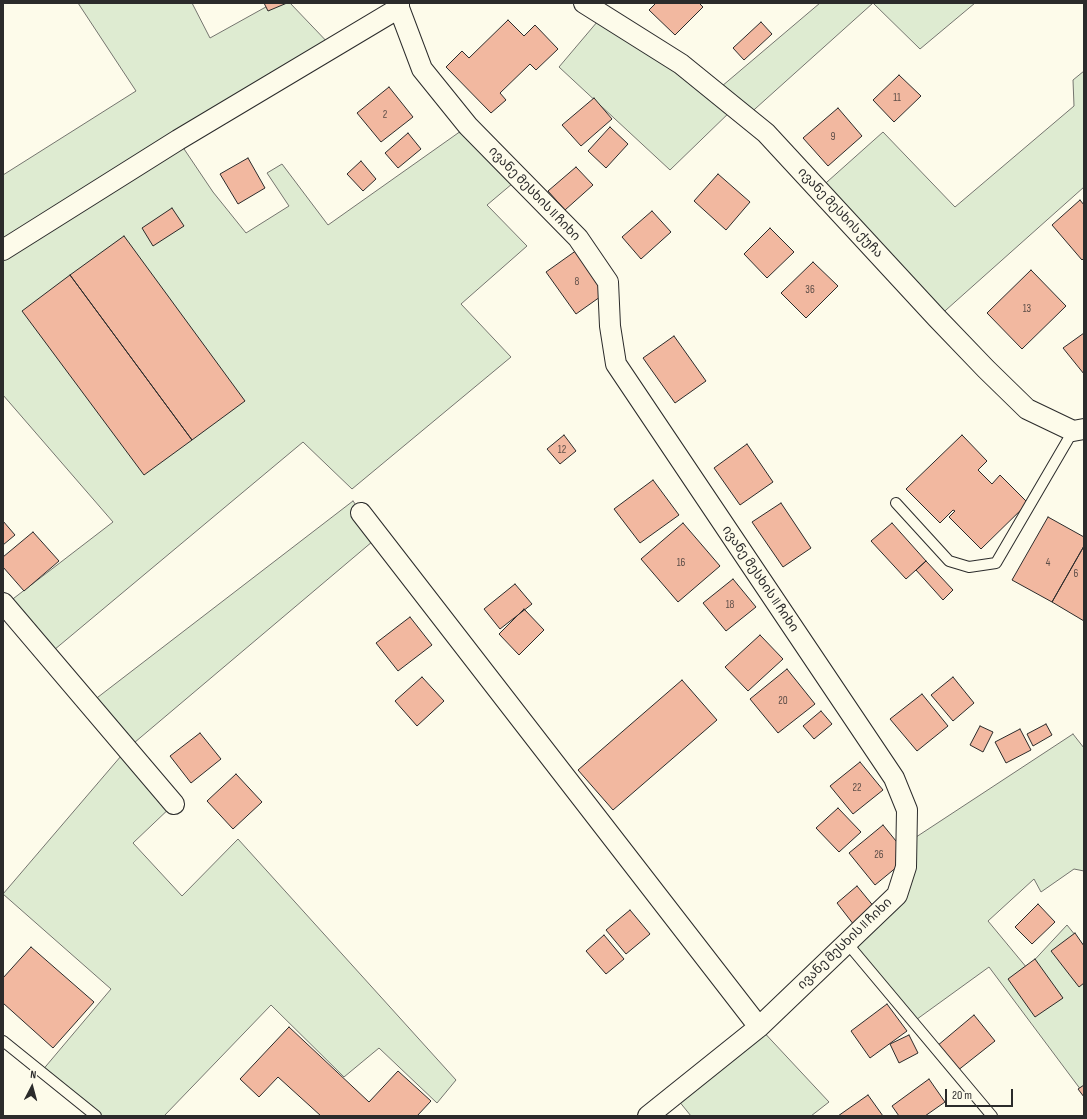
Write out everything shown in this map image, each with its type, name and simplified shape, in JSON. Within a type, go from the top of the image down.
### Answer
[{"type":"street","name":"ივანე მესხის ქუჩა","points":[[584,3],[609,9],[681,64],[766,134],[986,369],[1027,409],[1080,434]]},
{"type":"street","points":[[3,250],[178,140],[399,6]]},
{"type":"street","name":"ივანე მესხის II ჩიხი","points":[[399,6],[422,69],[468,126],[578,238],[608,282],[610,326],[616,364],[894,778],[907,810],[906,867],[897,895],[759,1027],[648,1116]]},
{"type":"street","points":[[361,513],[759,1027]]},
{"type":"street","points":[[3,603],[174,804]]},
{"type":"lane","points":[[896,503],[949,561],[969,567],[996,563],[1080,434]]},
{"type":"lane","points":[[847,943],[992,1116]]},
{"type":"lane","points":[[3,1041],[96,1116]]},
{"type":"green space","points":[[78,3],[192,3],[210,38],[273,3],[290,3],[333,48],[178,140],[213,192],[246,233],[289,206],[267,173],[282,164],[328,225],[468,126],[519,178],[487,205],[527,246],[461,304],[511,357],[352,489],[303,442],[48,655],[5,605],[113,522],[3,395],[3,175],[136,91]]},
{"type":"green space","points":[[820,3],[873,3],[746,117],[734,108],[670,170],[559,67],[603,15],[715,92]]},
{"type":"green space","points":[[873,3],[975,3],[920,49]]},
{"type":"green space","points":[[1084,71],[1084,187],[937,318],[818,190],[883,132],[955,207],[1074,106],[1073,80]]},
{"type":"green space","points":[[353,501],[379,536],[128,748],[174,804],[133,843],[182,896],[238,839],[456,1080],[437,1103],[379,1048],[344,1077],[271,1005],[164,1116],[96,1116],[41,1072],[111,989],[3,894],[127,749],[89,704]]},
{"type":"green space","points":[[1073,734],[1084,748],[1084,871],[1074,869],[1041,892],[1034,879],[988,921],[1027,968],[1067,925],[1084,946],[1084,1094],[989,967],[913,1022],[847,943],[897,895],[907,843]]},
{"type":"green space","points":[[759,1027],[829,1102],[811,1116],[691,1116],[674,1095]]},
{"type":"building","points":[[264,3],[287,3],[268,11]]},
{"type":"building","points":[[656,3],[699,3],[703,7],[675,35],[649,10]]},
{"type":"building","points":[[508,20],[524,36],[535,25],[558,49],[536,70],[530,64],[500,93],[506,100],[491,113],[446,67],[462,51],[469,58]]},
{"type":"building","points":[[761,22],[772,34],[744,60],[733,48]]},
{"type":"building","points":[[899,75],[921,96],[894,122],[873,100]]},
{"type":"building","points":[[389,87],[413,117],[381,142],[357,113]]},
{"type":"building","points":[[594,98],[612,119],[581,146],[562,125]]},
{"type":"building","points":[[838,108],[862,136],[828,166],[803,138]]},
{"type":"building","points":[[610,127],[628,144],[606,168],[588,151]]},
{"type":"building","points":[[408,133],[421,149],[398,168],[385,153]]},
{"type":"building","points":[[248,158],[265,188],[238,204],[220,174]]},
{"type":"building","points":[[361,161],[376,179],[363,191],[347,174]]},
{"type":"building","points":[[576,167],[593,185],[565,210],[548,191]]},
{"type":"building","points":[[718,174],[750,202],[726,230],[694,201]]},
{"type":"building","points":[[1080,200],[1084,205],[1084,258],[1082,260],[1052,225]]},
{"type":"building","points":[[172,208],[184,226],[153,246],[142,228]]},
{"type":"building","points":[[652,211],[671,232],[641,259],[622,237]]},
{"type":"building","points":[[770,228],[794,252],[767,278],[744,254]]},
{"type":"building","points":[[124,236],[245,401],[192,440],[70,275]]},
{"type":"building","points":[[577,250],[607,292],[576,314],[546,272]]},
{"type":"building","points":[[813,262],[838,286],[806,318],[781,293]]},
{"type":"building","points":[[1031,270],[1066,306],[1022,349],[987,313]]},
{"type":"building","points":[[70,275],[192,440],[144,475],[22,311]]},
{"type":"building","points":[[1084,333],[1084,374],[1063,348]]},
{"type":"building","points":[[674,336],[706,381],[675,403],[643,358]]},
{"type":"building","points":[[564,435],[576,451],[560,464],[547,449]]},
{"type":"building","points":[[962,435],[987,461],[978,470],[992,484],[1000,475],[1028,503],[981,549],[949,517],[955,511],[953,510],[940,523],[906,489]]},
{"type":"building","points":[[747,444],[773,482],[740,505],[714,468]]},
{"type":"building","points":[[653,480],[679,515],[640,543],[614,509]]},
{"type":"building","points":[[781,503],[811,548],[783,567],[752,522]]},
{"type":"building","points":[[1048,517],[1084,537],[1084,546],[1052,602],[1012,580]]},
{"type":"building","points":[[3,521],[15,535],[3,545]]},
{"type":"building","points":[[683,523],[720,566],[678,602],[641,559]]},
{"type":"building","points":[[892,523],[926,561],[906,579],[871,541]]},
{"type":"building","points":[[33,532],[59,561],[24,591],[3,567],[3,557]]},
{"type":"building","points":[[1084,546],[1084,621],[1052,602]]},
{"type":"building","points":[[926,561],[953,590],[943,600],[916,570]]},
{"type":"building","points":[[733,579],[756,607],[726,631],[703,603]]},
{"type":"building","points":[[515,584],[532,604],[500,629],[484,609]]},
{"type":"building","points":[[524,609],[544,630],[519,655],[499,634]]},
{"type":"building","points":[[410,617],[432,645],[398,671],[376,643]]},
{"type":"building","points":[[760,635],[783,659],[748,691],[725,667]]},
{"type":"building","points":[[787,669],[815,704],[778,733],[750,699]]},
{"type":"building","points":[[422,677],[444,701],[417,726],[395,701]]},
{"type":"building","points":[[953,677],[974,703],[953,721],[931,695]]},
{"type":"building","points":[[682,680],[717,720],[613,810],[578,770]]},
{"type":"building","points":[[922,694],[948,726],[917,751],[890,719]]},
{"type":"building","points":[[821,711],[832,724],[814,739],[803,726]]},
{"type":"building","points":[[1046,724],[1052,735],[1033,746],[1027,734]]},
{"type":"building","points":[[980,726],[993,732],[983,752],[970,745]]},
{"type":"building","points":[[1020,729],[1031,750],[1006,763],[995,742]]},
{"type":"building","points":[[200,733],[221,759],[191,783],[170,756]]},
{"type":"building","points":[[860,762],[883,790],[853,814],[830,786]]},
{"type":"building","points":[[236,774],[262,802],[233,829],[207,801]]},
{"type":"building","points":[[838,808],[861,832],[839,852],[816,828]]},
{"type":"building","points":[[883,825],[909,857],[875,885],[849,853]]},
{"type":"building","points":[[857,886],[875,908],[854,925],[837,903]]},
{"type":"building","points":[[1038,904],[1055,922],[1032,944],[1015,927]]},
{"type":"building","points":[[630,910],[650,934],[626,954],[606,930]]},
{"type":"building","points":[[1075,933],[1084,946],[1084,983],[1079,987],[1051,951]]},
{"type":"building","points":[[604,935],[624,959],[606,974],[586,951]]},
{"type":"building","points":[[31,947],[94,1002],[53,1048],[3,1003],[3,978]]},
{"type":"building","points":[[1035,959],[1063,998],[1035,1017],[1008,979]]},
{"type":"building","points":[[887,1004],[907,1031],[870,1058],[851,1031]]},
{"type":"building","points":[[974,1015],[995,1041],[957,1071],[937,1046]]},
{"type":"building","points":[[289,1027],[369,1102],[398,1071],[431,1101],[417,1116],[321,1116],[278,1077],[259,1097],[240,1079]]},
{"type":"building","points":[[909,1035],[918,1053],[899,1063],[890,1044]]},
{"type":"building","points":[[929,1079],[945,1102],[925,1116],[899,1116],[892,1106]]},
{"type":"building","points":[[1084,1085],[1084,1097],[1078,1089]]},
{"type":"building","points":[[868,1095],[883,1116],[838,1116]]}]
